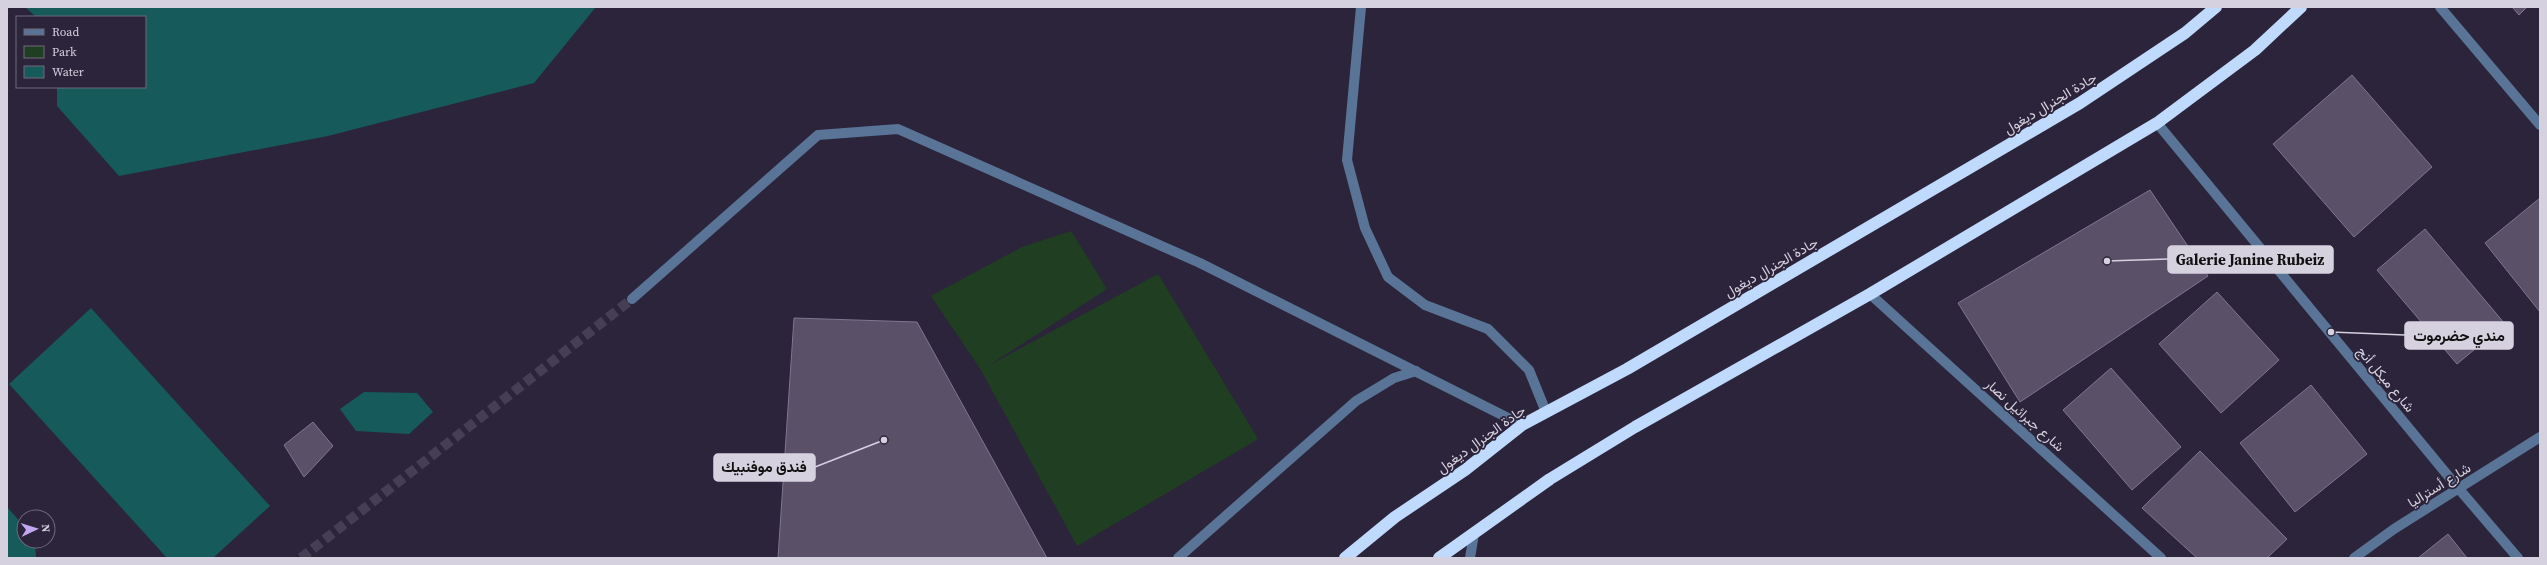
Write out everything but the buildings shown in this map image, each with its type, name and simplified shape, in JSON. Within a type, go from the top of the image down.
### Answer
[{"type":"highway","name":"جادة الجنرال ديغول","points":[[1345,558],[1395,517],[1465,470],[1522,425],[1628,369],[2080,103],[2173,42],[2216,7]]},
{"type":"highway","points":[[1439,558],[1550,479],[1628,431],[1870,294],[2157,123],[2255,50],[2301,7]]},
{"type":"street","points":[[1361,7],[1347,160],[1365,228],[1388,277],[1425,305],[1488,329],[1529,370],[1546,412]]},
{"type":"street","points":[[2440,7],[2540,125]]},
{"type":"street","name":"شارع ميكل أنج","points":[[2157,123],[2459,489],[2518,558]]},
{"type":"street","points":[[632,299],[818,135],[898,129],[1200,263],[1522,425]]},
{"type":"street","name":"شارع جبرائيل نصار","points":[[1870,294],[2160,558]]},
{"type":"street","points":[[1178,558],[1356,401],[1394,378],[1416,371]]},
{"type":"street","name":"شارع أستراليا","points":[[2354,558],[2394,528],[2459,489],[2540,437]]},
{"type":"street","points":[[1470,558],[1474,534]]},
{"type":"green space","points":[[1071,231],[1107,289],[988,366],[1158,274],[1258,439],[1077,546],[981,370],[931,296],[1022,247]]},
{"type":"water","points":[[25,7],[596,7],[534,83],[328,136],[119,176],[57,106],[57,88],[146,88],[146,16],[35,16]]},
{"type":"water","points":[[91,308],[270,506],[213,558],[167,558],[9,384]]},
{"type":"water","points":[[364,392],[417,393],[433,412],[409,434],[356,431],[340,409]]},
{"type":"water","points":[[7,507],[16,517],[16,549],[35,549],[36,558],[7,558]]},
{"type":"tunnel","points":[[301,558],[632,299]]},
{"type":"place","name":"Galerie Janine Rubeiz","points":[[2107,261]]},
{"type":"place","name":"مندي حضرموت","points":[[2331,332]]},
{"type":"place","name":"فندق موفنبيك","points":[[884,440]]}]
